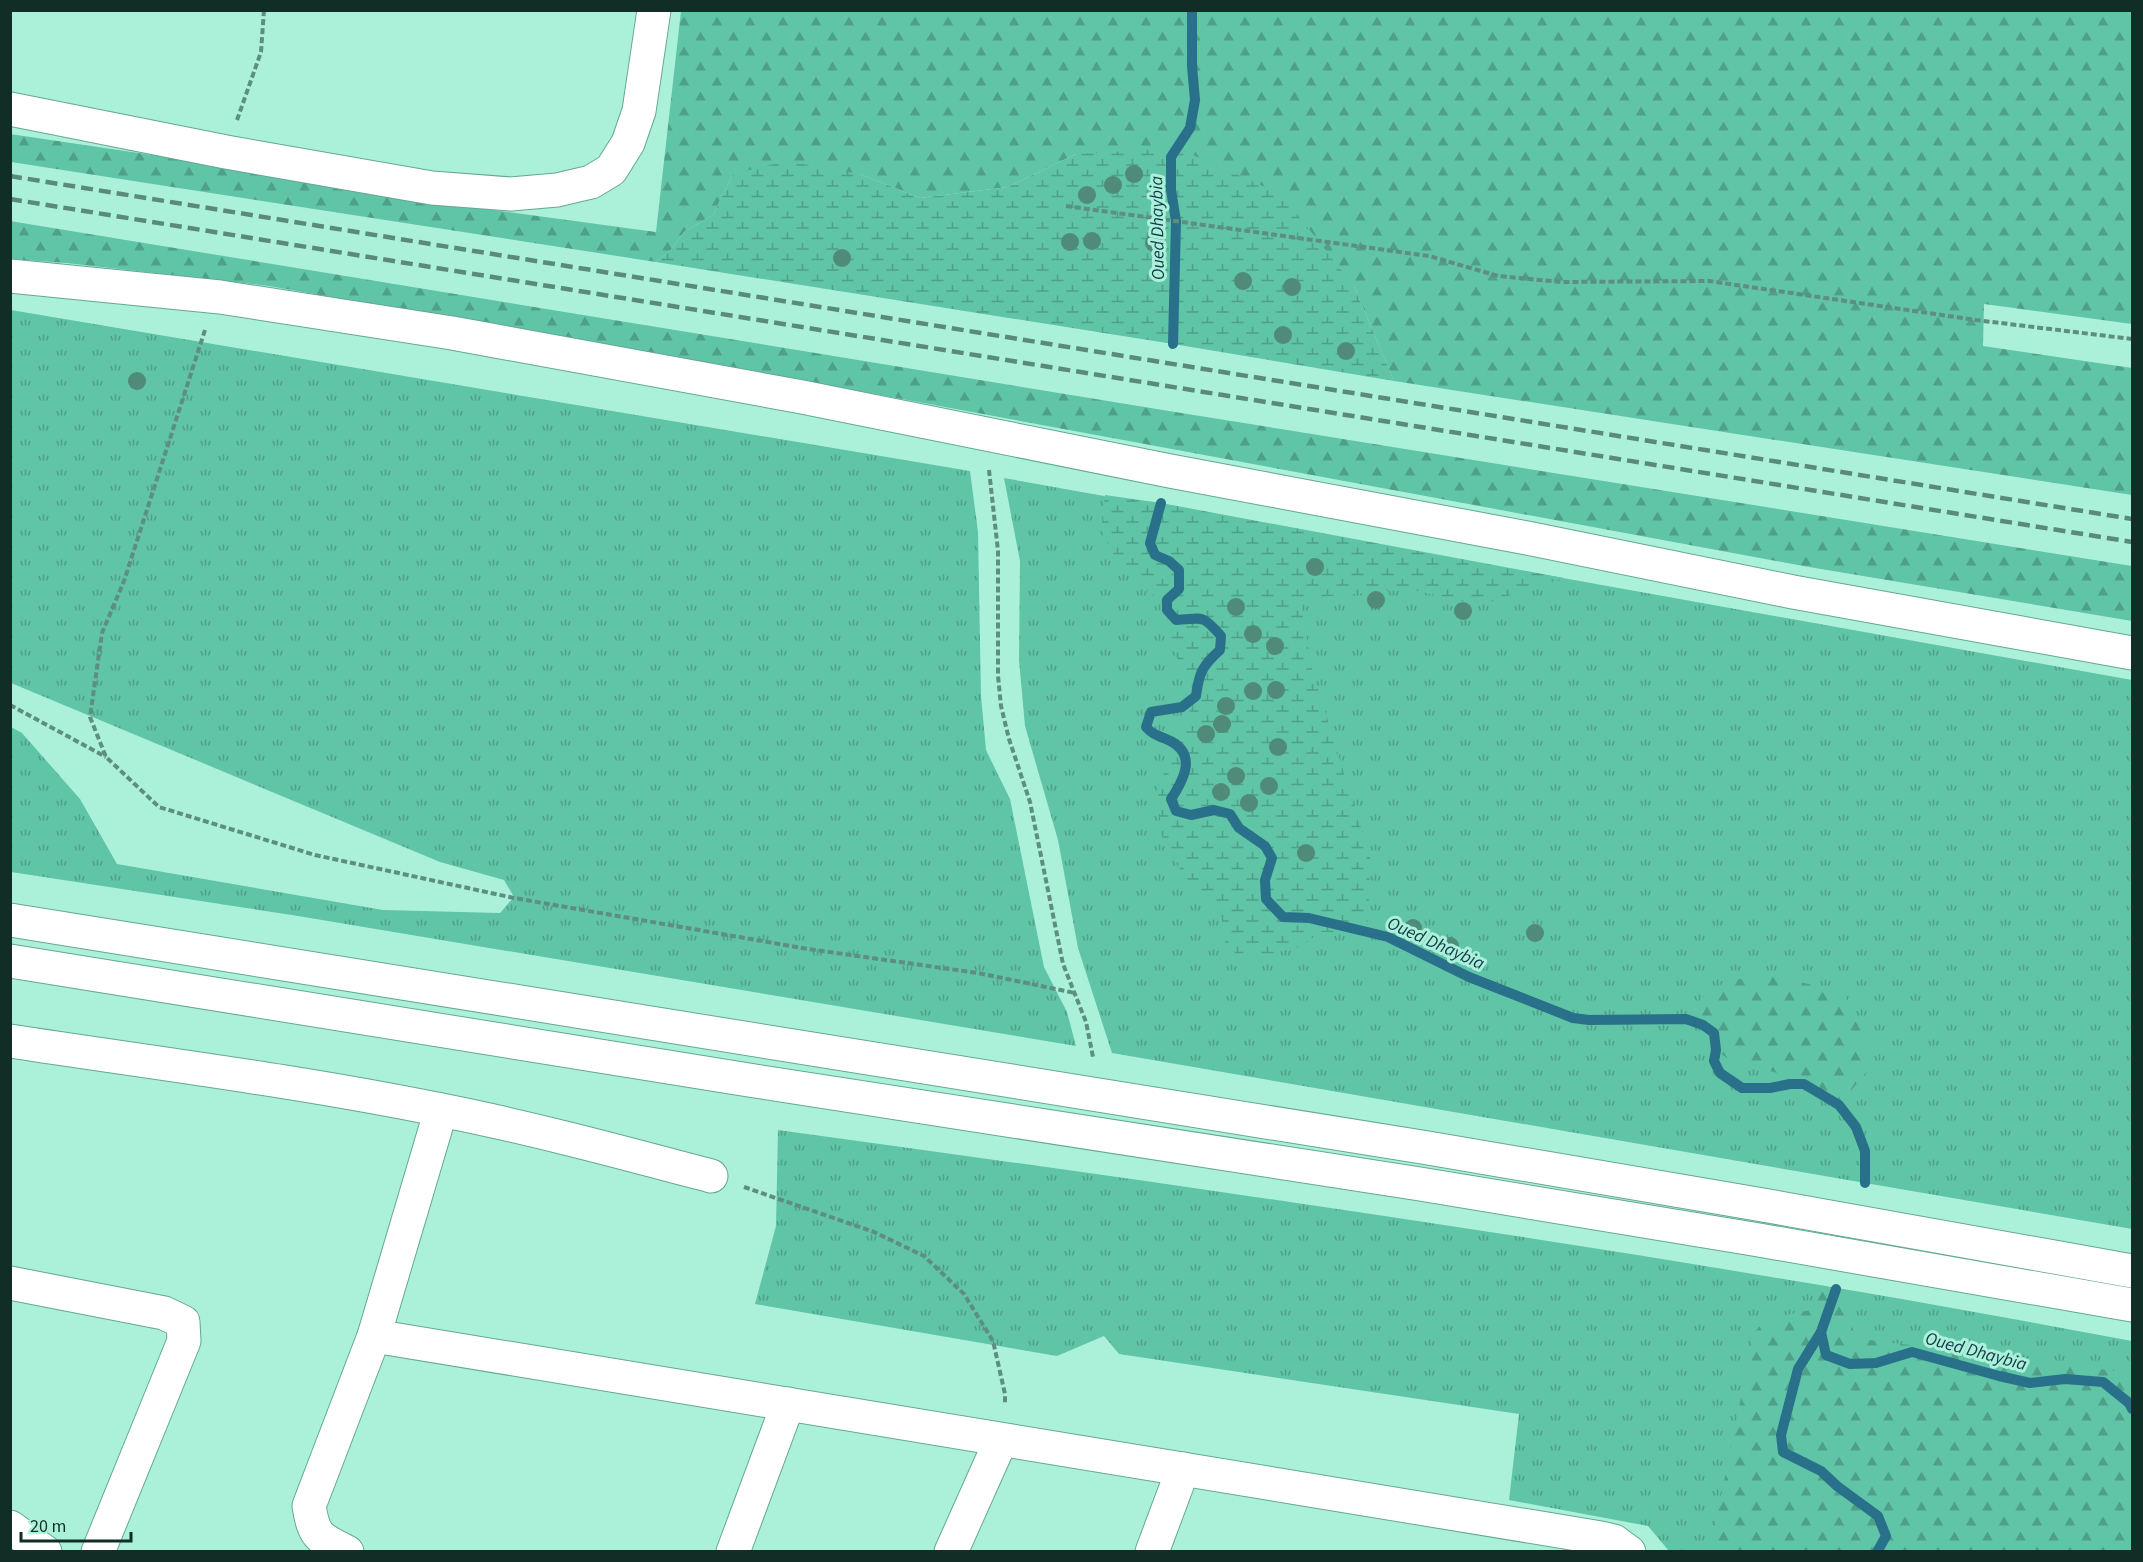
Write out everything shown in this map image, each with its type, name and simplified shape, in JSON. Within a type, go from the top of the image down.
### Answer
[{"type":"street","points":[[10,109],[226,152],[432,188],[511,194],[558,190],[591,182],[611,170],[628,143],[639,111],[654,10]]},
{"type":"street","points":[[10,276],[220,297],[452,333],[802,397],[1793,592],[2133,653]]},
{"type":"street","points":[[10,920],[1440,1150],[2133,1271]]},
{"type":"street","points":[[10,960],[755,1081],[1764,1240],[2133,1305]]},
{"type":"street","points":[[10,1041],[324,1088],[441,1110],[576,1140],[711,1176]]},
{"type":"street","points":[[347,1551],[328,1542],[312,1528],[309,1506],[374,1336],[441,1110]]},
{"type":"street","points":[[10,1283],[164,1312],[183,1322],[184,1341],[98,1551]]},
{"type":"street","points":[[374,1336],[1602,1538],[1614,1541],[1629,1551]]},
{"type":"street","points":[[733,1551],[788,1404]]},
{"type":"street","points":[[951,1551],[1001,1440]]},
{"type":"street","points":[[1152,1551],[1183,1469]]},
{"type":"street","points":[[10,1527],[45,1551]]},
{"type":"path","points":[[226,152],[261,52],[264,10]]},
{"type":"path","points":[[1066,206],[1429,256],[1498,276],[1561,282],[1709,281],[1976,320],[2133,339]]},
{"type":"path","points":[[106,757],[90,717],[102,633],[124,582],[199,342],[220,297]]},
{"type":"path","points":[[983,434],[993,492],[998,551],[998,676],[1001,706],[1009,739],[1030,802],[1062,963],[1086,1022],[1092,1046],[1095,1071],[1094,1096]]},
{"type":"path","points":[[10,705],[106,757],[159,807],[315,855],[514,897],[808,950],[978,973],[1075,993]]},
{"type":"path","points":[[711,1176],[874,1232],[924,1256],[964,1294],[993,1341],[1005,1394],[1001,1440]]},
{"type":"green space","points":[[681,11],[2132,11],[2132,324],[1984,304],[1983,346],[2132,368],[2132,495],[1394,381],[1354,286],[1076,154],[1008,187],[920,198],[860,174],[733,174],[713,215],[684,232],[671,250],[656,262],[11,162],[10,134],[220,165],[428,201],[656,232]]},
{"type":"green space","points":[[1177,148],[1281,194],[1354,286],[1394,381],[656,262],[671,250],[684,232],[713,215],[733,174],[786,161],[860,174],[920,198],[1008,187],[1076,154]]},
{"type":"green space","points":[[10,221],[2132,566],[2132,621],[1803,566],[767,374],[269,286],[11,259]]},
{"type":"green space","points":[[11,310],[970,471],[978,532],[981,696],[986,750],[1010,799],[1044,967],[1067,1012],[1076,1046],[298,916],[11,872],[11,727],[22,733],[80,799],[117,864],[383,910],[500,913],[514,897],[504,880],[440,862],[11,683]]},
{"type":"green space","points":[[1004,478],[2132,680],[2132,1229],[1112,1053],[1078,948],[1058,840],[1025,726],[1019,660],[1020,561]]},
{"type":"green space","points":[[1105,495],[1161,503],[1564,578],[1480,605],[1408,589],[1300,599],[1312,669],[1371,861],[1367,932],[1321,932],[1300,947],[1256,957],[1241,957],[1226,947],[1220,909],[1184,876],[1161,834],[1158,787],[1196,696],[1172,648],[1167,610],[1115,557],[1101,530]]},
{"type":"green space","points":[[1769,975],[1843,992],[1867,1039],[1868,1070],[1839,1105],[1804,1084],[1774,1072],[1731,1061],[1716,1050],[1714,1033],[1703,1025],[1686,1019],[1703,997],[1726,981]]},
{"type":"green space","points":[[778,1130],[1118,1177],[1626,1253],[2132,1341],[2132,1551],[1669,1551],[1648,1526],[1509,1500],[1519,1414],[1119,1354],[1104,1336],[1057,1356],[755,1304],[776,1226]]},
{"type":"green space","points":[[1824,1287],[1848,1291],[1854,1338],[2132,1373],[2132,1551],[1712,1551],[1711,1546],[1754,1333],[1765,1320],[1810,1310]]},
{"type":"waterway","name":"Oued Dhaybia","points":[[1173,344],[1176,221],[1171,190],[1171,157],[1190,128],[1195,100],[1192,66],[1192,10]]},
{"type":"waterway","name":"Oued Dhaybia","points":[[1161,503],[1150,543],[1155,555],[1169,561],[1179,570],[1179,589],[1167,600],[1167,610],[1176,620],[1201,619],[1221,636],[1220,650],[1202,670],[1196,696],[1182,707],[1151,712],[1146,727],[1176,744],[1185,758],[1186,766],[1181,783],[1171,799],[1176,811],[1191,815],[1214,810],[1230,814],[1239,828],[1265,846],[1272,858],[1265,880],[1266,899],[1283,917],[1309,918],[1388,937],[1469,977],[1573,1018],[1589,1020],[1686,1019],[1703,1025],[1714,1033],[1716,1050],[1714,1061],[1720,1073],[1742,1088],[1770,1088],[1804,1084],[1839,1105],[1856,1127],[1865,1151],[1865,1183]]},
{"type":"waterway","name":"Oued Dhaybia","points":[[1836,1289],[1821,1332],[1798,1369],[1781,1435],[1783,1452],[1821,1471],[1837,1486],[1878,1516],[1886,1536],[1877,1552]]},
{"type":"waterway","name":"Oued Dhaybia","points":[[1821,1332],[1826,1355],[1850,1364],[1876,1363],[1912,1352],[2030,1383],[2065,1379],[2103,1382],[2129,1403],[2132,1409]]},
{"type":"railway","points":[[10,176],[2132,519]]},
{"type":"railway","points":[[10,199],[2132,542]]}]
